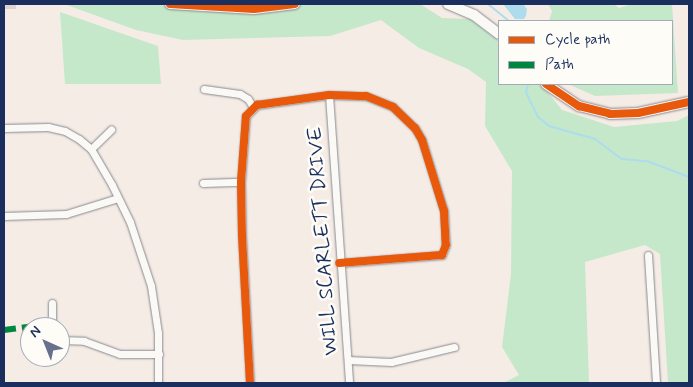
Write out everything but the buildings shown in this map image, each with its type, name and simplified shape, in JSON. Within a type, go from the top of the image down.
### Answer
[{"type":"main road","points":[[170,4],[254,9],[295,4]]},
{"type":"main road","points":[[448,4],[474,15],[498,33]]},
{"type":"main road","points":[[548,85],[579,106],[610,114],[638,113],[673,107],[689,102]]},
{"type":"main road","points":[[673,107],[689,107]]},
{"type":"street","points":[[204,90],[240,94],[248,99],[253,107]]},
{"type":"street","points":[[250,383],[241,182],[246,116],[253,107],[329,96],[366,96],[393,107],[415,128],[428,152],[441,202],[446,245],[442,255],[436,257],[339,263]]},
{"type":"street","name":"WILL SCARLETT DRIVE","points":[[329,96],[339,263],[349,383]]},
{"type":"street","points":[[4,128],[48,127],[79,138],[91,149],[130,222],[151,286],[158,323],[158,383]]},
{"type":"street","points":[[91,149],[111,130]]},
{"type":"street","points":[[203,183],[241,182]]},
{"type":"street","points":[[4,216],[66,214],[118,198]]},
{"type":"street","points":[[648,256],[656,383]]},
{"type":"street","points":[[52,303],[52,317]]},
{"type":"street","points":[[70,340],[84,341],[120,354],[159,354]]},
{"type":"street","points":[[348,360],[391,362],[454,347]]},
{"type":"green space","points":[[64,4],[158,4],[181,10],[277,11],[303,4],[420,4],[442,18],[470,19],[498,40],[498,85],[542,85],[562,110],[614,127],[677,121],[689,115],[689,383],[668,383],[660,254],[645,245],[585,262],[589,383],[503,383],[519,375],[502,347],[511,274],[512,171],[485,126],[486,82],[468,69],[419,48],[381,20],[330,36],[183,40],[136,30]]},
{"type":"green space","points":[[548,4],[614,4],[619,8],[632,4],[672,4],[678,93],[595,96],[570,85],[673,85],[673,20],[549,20],[552,11]]},
{"type":"green space","points":[[60,12],[158,46],[161,84],[65,84]]},
{"type":"water","points":[[503,4],[523,4],[527,9],[526,16],[524,19],[515,19]]},
{"type":"waterway","points":[[488,4],[508,20]]},
{"type":"waterway","points":[[528,85],[526,92],[538,117],[549,126],[595,139],[622,159],[647,161],[689,177]]},
{"type":"marked path","points":[[4,330],[20,328]]},
{"type":"cycle path","points":[[170,4],[254,9],[295,4]]},
{"type":"cycle path","points":[[548,85],[579,106],[610,114],[638,113],[689,102]]},
{"type":"cycle path","points":[[250,383],[241,182],[246,116],[257,105],[329,95],[366,96],[393,107],[415,128],[422,140],[444,211],[446,245],[442,255],[339,263]]}]
